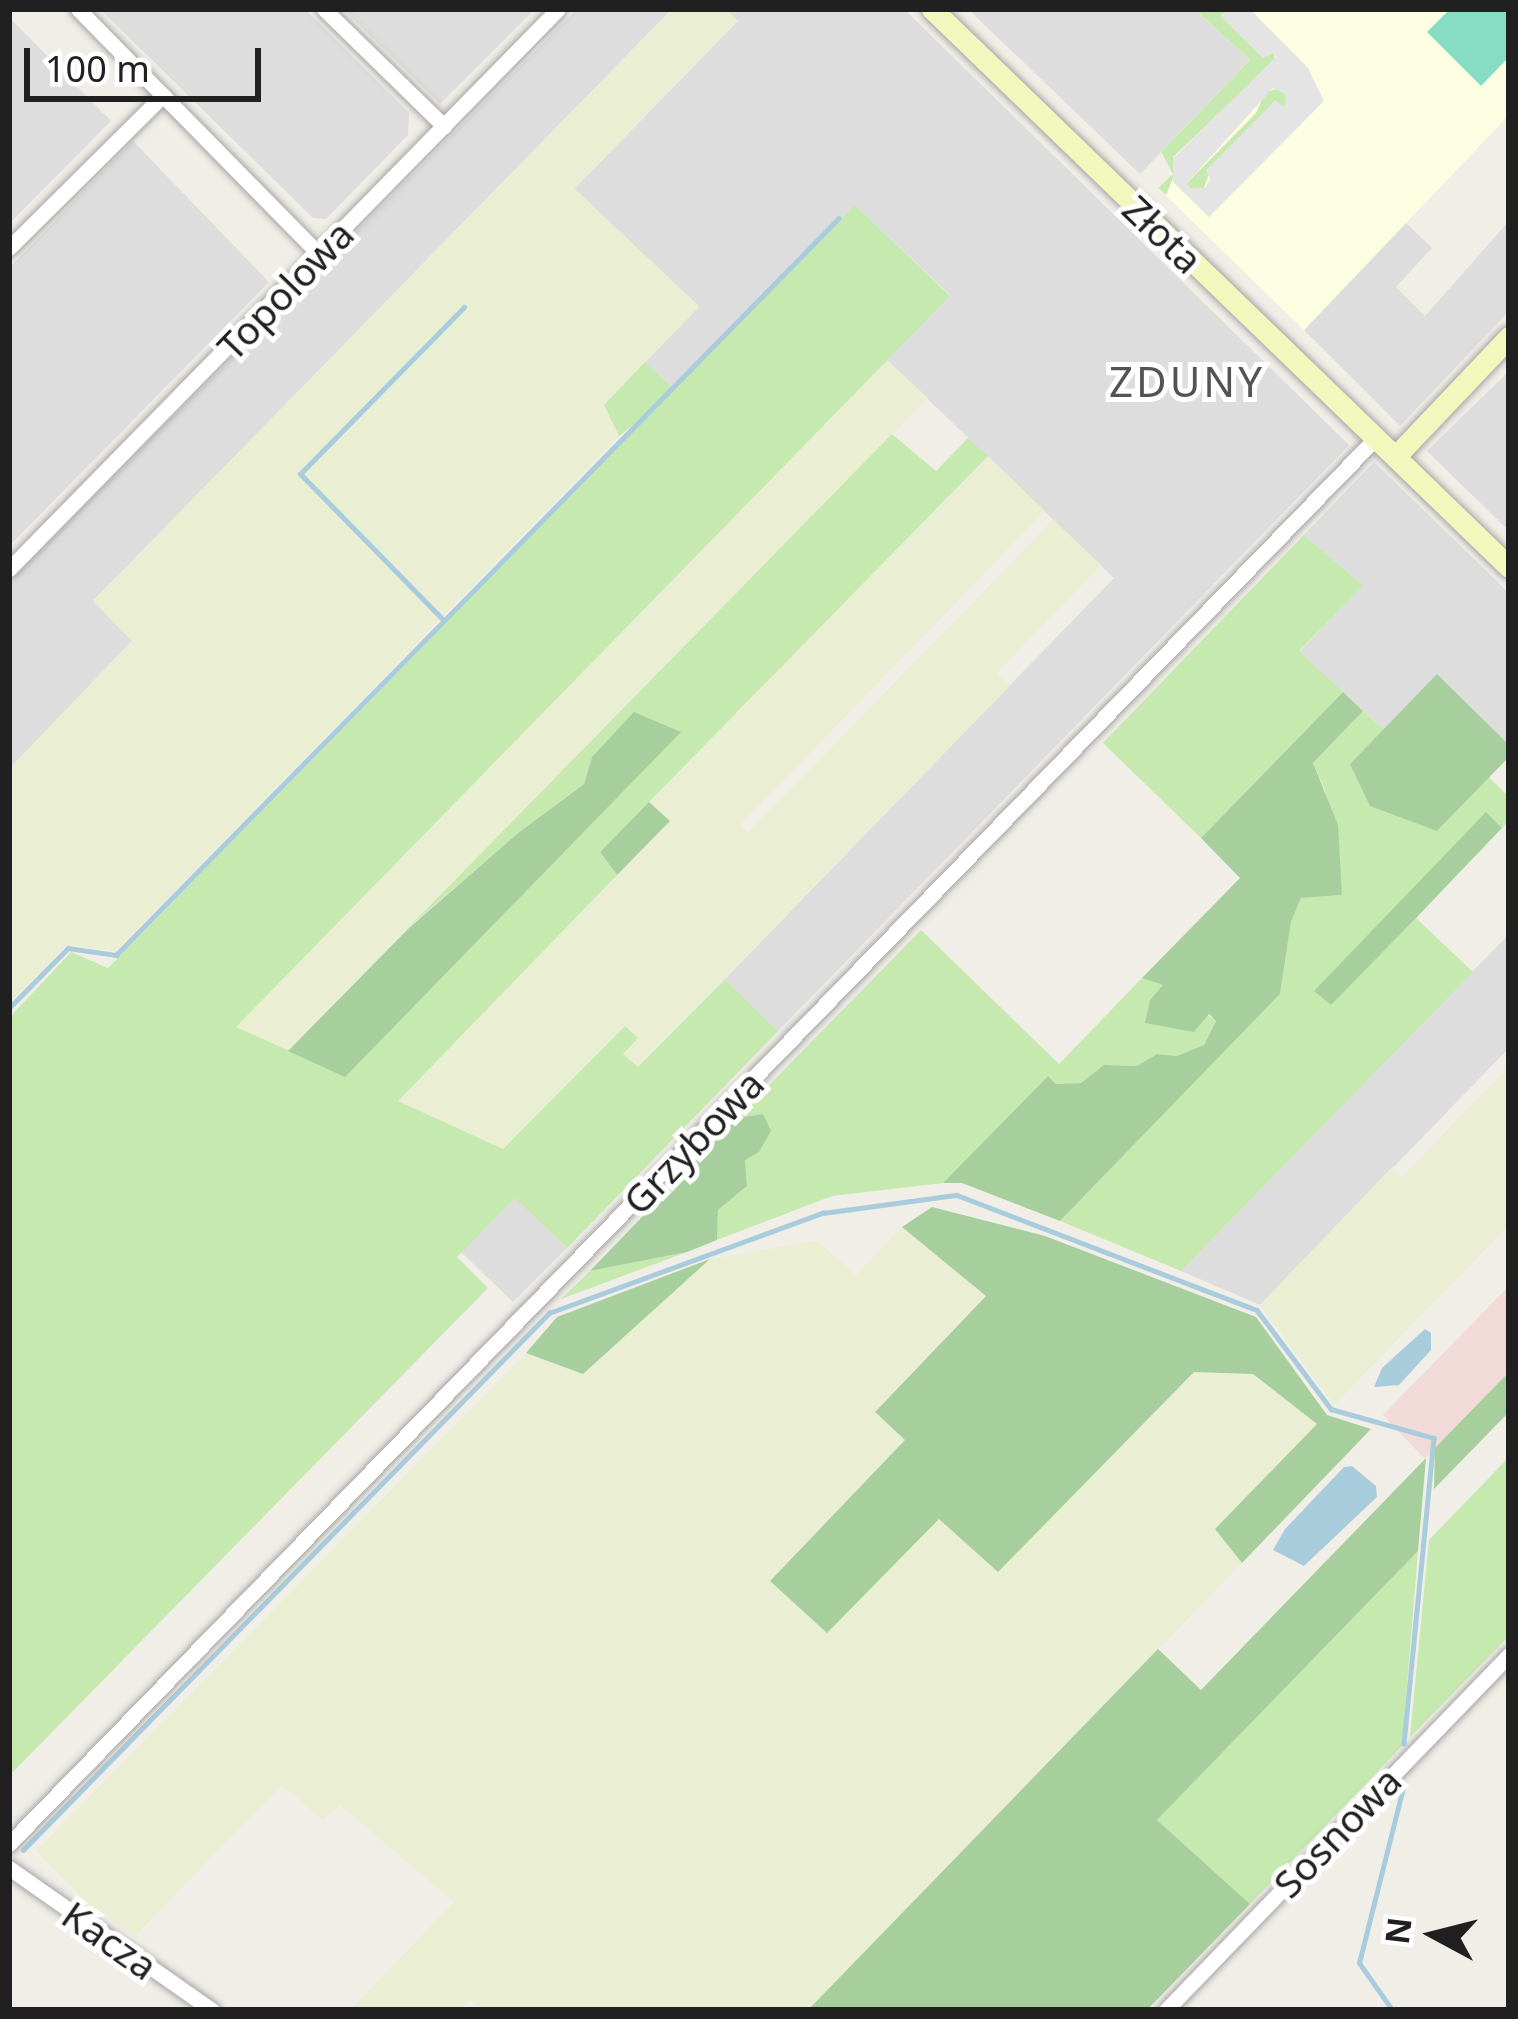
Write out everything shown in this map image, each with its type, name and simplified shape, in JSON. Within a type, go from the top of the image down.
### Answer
[{"type":"street","points":[[78,9],[320,255]]},
{"type":"street","points":[[325,9],[444,126]]},
{"type":"street","name":"Topolowa","points":[[9,569],[558,9]]},
{"type":"street","name":"Złota","points":[[932,9],[1509,567]]},
{"type":"street","points":[[9,248],[163,95]]},
{"type":"street","points":[[1396,457],[1509,337]]},
{"type":"street","name":"Grzybowa","points":[[9,1844],[1376,438]]},
{"type":"street","name":"Sosnowa","points":[[1166,2010],[1509,1655]]},
{"type":"street","name":"Kacza","points":[[9,1868],[212,2010]]},
{"type":"shaded area","points":[[100,9],[305,9],[409,113],[408,135],[326,219],[313,218]]},
{"type":"shaded area","points":[[343,9],[535,9],[440,104]]},
{"type":"shaded area","points":[[577,9],[672,9],[94,600],[133,640],[9,769],[9,582]]},
{"type":"shaded area","points":[[672,9],[726,9],[738,21],[574,188],[699,307],[604,405],[619,436],[116,951],[67,945],[9,1004],[9,769],[132,641],[93,601]]},
{"type":"shaded area","points":[[726,9],[904,9],[1349,445],[778,1031],[725,979],[1114,578],[887,360],[950,295],[855,205],[674,389],[645,362],[699,306],[574,189],[737,22]]},
{"type":"shaded area","points":[[968,9],[1194,9],[1250,60],[1140,174]]},
{"type":"shaded area","points":[[1194,9],[1509,9],[1509,115],[1304,330],[1158,188],[1173,174],[1161,152],[1250,60]]},
{"type":"shaded area","points":[[1228,9],[1250,9],[1308,68],[1324,101],[1209,217],[1173,182],[1173,158],[1276,57],[1273,53],[1263,58],[1221,17]],"holes":[[[1273,88],[1285,94],[1285,107],[1275,101],[1206,170],[1210,179],[1205,188],[1190,188],[1187,183]]]},
{"type":"shaded area","points":[[9,17],[111,121],[9,224]]},
{"type":"shaded area","points":[[133,141],[269,282],[9,546],[9,268]]},
{"type":"shaded area","points":[[1509,221],[1509,311],[1400,426],[1304,330],[1406,223],[1432,248],[1396,287],[1425,316]]},
{"type":"shaded area","points":[[887,360],[928,398],[288,1051],[235,1027]]},
{"type":"shaded area","points":[[1509,371],[1509,531],[1427,451]]},
{"type":"shaded area","points":[[988,456],[1045,511],[740,825],[748,833],[1053,520],[1101,565],[997,673],[1010,686],[637,1067],[623,1054],[624,1026],[503,1149],[397,1101],[669,821],[649,802]]},
{"type":"shaded area","points":[[1374,462],[1509,593],[1509,745],[1437,675],[1384,730],[1299,652],[1362,586],[1304,535]]},
{"type":"shaded area","points":[[1509,934],[1509,1048],[1260,1305],[1181,1271]]},
{"type":"shaded area","points":[[1509,1066],[1509,1225],[1334,1405],[1260,1305],[1393,1166],[1401,1178]]},
{"type":"shaded area","points":[[515,1197],[567,1248],[513,1302],[461,1252]]},
{"type":"shaded area","points":[[902,1227],[986,1295],[875,1411],[906,1440],[770,1580],[939,1518],[998,1571],[1194,1372],[1253,1374],[1318,1424],[1215,1529],[1242,1563],[808,2010],[482,2010],[471,2000],[460,2010],[350,2010],[454,1902],[340,1805],[323,1820],[282,1785],[135,1936],[87,1902],[36,1851],[526,1353],[583,1374],[710,1259],[817,1241],[856,1275]]},
{"type":"shaded area","points":[[1509,1286],[1509,1372],[1425,1459],[1383,1415]]},
{"type":"green space","points":[[1194,9],[1228,9],[1221,16],[1274,52],[1275,60],[1173,157],[1176,171],[1166,195],[1158,188],[1173,174],[1161,152],[1250,60]]},
{"type":"green space","points":[[1450,9],[1509,9],[1509,57],[1481,86],[1427,32]]},
{"type":"green space","points":[[1278,88],[1286,94],[1285,108],[1275,101],[1209,174],[1204,188],[1190,188],[1186,184],[1256,113],[1265,93]]},
{"type":"green space","points":[[855,205],[950,296],[236,1027],[345,1076],[680,732],[592,757],[584,784],[518,833],[409,927],[892,434],[936,471],[968,438],[988,456],[600,852],[617,875],[398,1101],[503,1149],[625,1026],[638,1038],[623,1054],[638,1067],[725,979],[778,1031],[567,1248],[515,1198],[457,1257],[488,1288],[9,1776],[9,1018],[71,952],[108,968],[661,403],[619,436],[604,405],[645,362],[674,389]]},
{"type":"green space","points":[[1304,535],[1363,586],[1299,651],[1343,692],[1201,838],[1103,743]]},
{"type":"green space","points":[[1437,674],[1509,745],[1509,757],[1437,831],[1370,806],[1350,764]]},
{"type":"green space","points":[[1343,692],[1363,711],[1313,763],[1338,825],[1342,895],[1301,898],[1291,922],[1280,994],[1060,1221],[962,1183],[943,1183],[1048,1076],[1056,1084],[1081,1083],[1104,1065],[1137,1066],[1157,1054],[1177,1056],[1204,1045],[1216,1021],[1209,1014],[1194,1032],[1145,1023],[1150,1000],[1163,985],[1142,978],[1240,878],[1201,838]]},
{"type":"green space","points":[[1363,711],[1384,730],[1350,764],[1437,831],[1489,777],[1509,797],[1509,821],[1502,828],[1487,813],[1331,1004],[1416,918],[1473,972],[1181,1271],[1060,1221],[1280,994],[1291,922],[1301,898],[1342,895],[1325,790],[1313,763]]},
{"type":"green space","points":[[634,712],[681,732],[345,1077],[288,1051],[409,928],[518,833],[584,784],[592,757]]},
{"type":"green space","points":[[649,802],[670,821],[617,875],[600,852]]},
{"type":"green space","points":[[1486,812],[1502,828],[1416,918],[1331,1005],[1314,991]]},
{"type":"green space","points":[[921,930],[1059,1064],[1142,978],[1164,985],[1216,1021],[1204,1045],[1177,1056],[1157,1054],[1137,1066],[1105,1065],[1081,1083],[1056,1084],[1048,1076],[943,1183],[832,1196],[717,1240],[718,1210],[747,1186],[745,1160],[763,1114],[737,1118]]},
{"type":"green space","points":[[763,1114],[771,1131],[759,1152],[745,1160],[747,1186],[718,1210],[717,1240],[687,1252],[590,1271],[737,1118]]},
{"type":"green space","points":[[932,1207],[1045,1236],[1256,1317],[1327,1415],[1371,1429],[1242,1563],[1215,1529],[1317,1424],[1253,1374],[1194,1372],[998,1572],[939,1519],[827,1633],[770,1581],[905,1440],[875,1412],[986,1296],[902,1227]]},
{"type":"green space","points":[[687,1252],[561,1299],[590,1271]]},
{"type":"green space","points":[[710,1259],[583,1374],[526,1353],[557,1317]]},
{"type":"green space","points":[[1509,1372],[1509,1412],[1434,1489],[1435,1448]]},
{"type":"green space","points":[[1509,1457],[1509,1636],[1410,1737],[1429,1540]]},
{"type":"green space","points":[[1426,1458],[1418,1551],[1157,1820],[1250,1904],[1147,2010],[808,2010],[1158,1649],[1201,1690]]},
{"type":"green space","points":[[1418,1551],[1402,1746],[1250,1904],[1157,1820]]},
{"type":"water","points":[[1425,1329],[1431,1333],[1431,1350],[1399,1385],[1374,1387],[1382,1368]]},
{"type":"water","points":[[1352,1466],[1376,1486],[1377,1497],[1304,1566],[1273,1550],[1285,1529],[1344,1467]]},
{"type":"waterway","points":[[9,1008],[68,948],[116,955],[839,218]]},
{"type":"waterway","points":[[443,620],[300,474],[464,307]]},
{"type":"waterway","points":[[23,1850],[549,1313],[823,1213],[957,1195],[1257,1310],[1331,1409],[1434,1438],[1404,1744]]},
{"type":"waterway","points":[[1392,2010],[1359,1963],[1403,1788]]},
{"type":"district","name":"ZDUNY","points":[[1187,381]]}]
